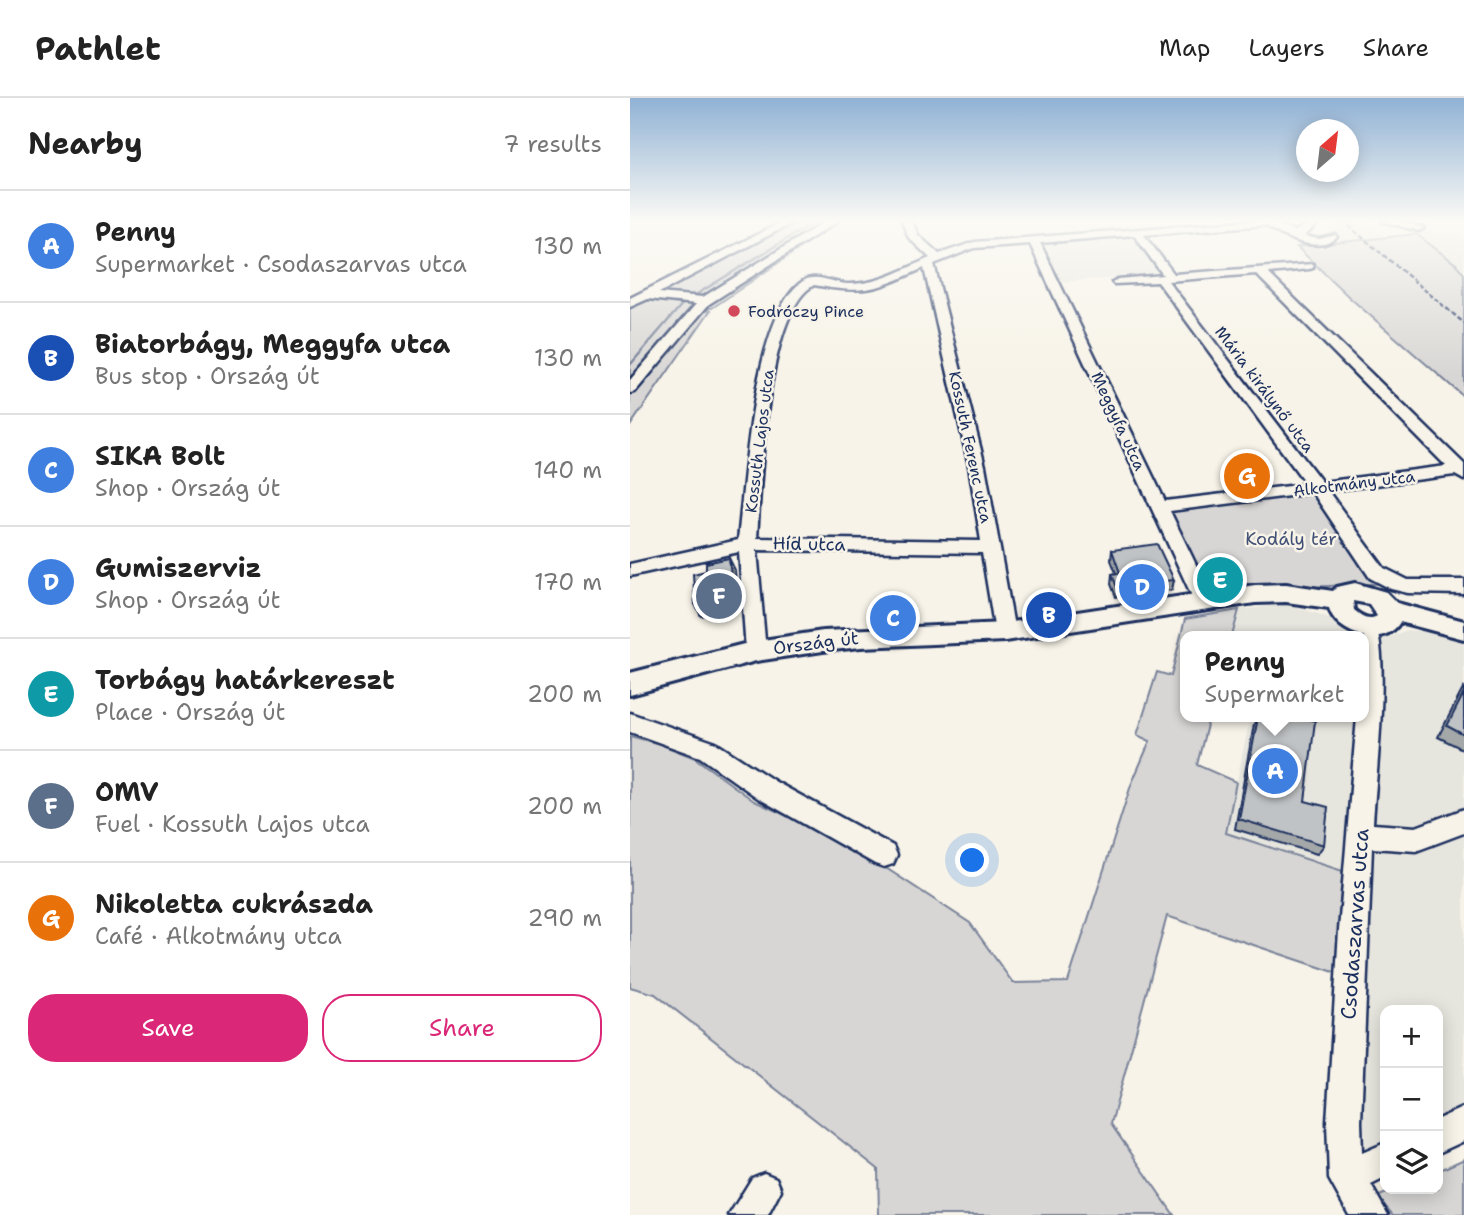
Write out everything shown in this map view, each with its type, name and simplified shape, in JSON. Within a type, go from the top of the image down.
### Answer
[{"type":"main road","name":"Ország út","points":[[630,684],[756,651],[861,637],[1005,632],[1255,594],[1372,594],[1389,610]]},
{"type":"main road","points":[[1347,596],[1343,615],[1367,627],[1376,627],[1388,621],[1389,610],[1464,630]]},
{"type":"street","points":[[630,303],[690,273]]},
{"type":"street","points":[[630,389],[700,301],[751,273]]},
{"type":"street","name":"Kossuth Lajos utca","points":[[756,651],[747,544],[763,381],[786,310],[806,284],[813,281],[848,288],[864,288],[907,273]]},
{"type":"street","name":"Kossuth Ferenc utca","points":[[936,273],[977,466],[1005,632]]},
{"type":"street","name":"Meggyfa utca","points":[[1049,273],[1204,601]]},
{"type":"street","name":"Mária királynő utca","points":[[1163,273],[1384,578]]},
{"type":"street","points":[[1118,282],[1223,273]]},
{"type":"street","points":[[1262,273],[1462,472]]},
{"type":"street","points":[[648,295],[700,301]]},
{"type":"street","name":"Alkotmány utca","points":[[1160,507],[1462,472]]},
{"type":"street","name":"Híd utca","points":[[630,570],[747,544],[991,547]]},
{"type":"street","points":[[1347,596],[1384,578],[1403,587],[1464,587]]},
{"type":"street","name":"Csodaszarvas utca","points":[[1367,627],[1368,631]]},
{"type":"street","name":"Csodaszarvas utca","points":[[1369,640],[1372,660],[1369,708]]},
{"type":"street","points":[[630,722],[708,750],[767,790],[884,855]]},
{"type":"street","name":"Csodaszarvas utca","points":[[1346,1180],[1344,1122],[1353,930],[1368,722]]},
{"type":"street","points":[[1361,835],[1416,839],[1464,821]]},
{"type":"street","points":[[1443,1134],[1464,1124]]},
{"type":"street","points":[[1370,1215],[1346,1180],[1380,1163]]},
{"type":"shaded area","points":[[1056,273],[1165,274],[1060,282]]},
{"type":"shaded area","points":[[1376,273],[1391,273],[1384,280]]},
{"type":"shaded area","points":[[1288,604],[1349,628],[1365,631],[1233,631],[1239,610]]},
{"type":"shaded area","points":[[1407,630],[1446,633],[1464,640],[1464,1106],[1443,1115],[1443,1005],[1380,1005],[1380,1143],[1360,1152],[1363,999],[1226,833],[1249,723],[1246,722],[1369,722],[1369,632],[1392,636]]},
{"type":"green space","points":[[688,273],[744,273],[724,285],[630,384],[630,302]]},
{"type":"green space","points":[[753,273],[763,273],[712,308],[704,308],[710,311],[630,426],[630,395],[696,311]]},
{"type":"green space","points":[[1324,273],[1463,273],[1464,397]]},
{"type":"green space","name":"Kodály tér","points":[[1317,487],[1390,583],[1288,588],[1204,602],[1160,507]]},
{"type":"green space","points":[[1239,610],[1233,631],[1182,631],[1185,619]]},
{"type":"green space","points":[[1180,639],[1180,722],[1208,722],[1197,765],[1236,782],[1226,833],[1367,879],[1364,982],[1167,916],[1111,1124],[1174,1215],[879,1215],[878,1169],[655,994],[630,987],[630,736],[695,758],[754,801],[849,844],[970,923],[1013,983],[1068,982],[1131,785],[1150,741],[1137,735],[1157,672],[1171,676]]},
{"type":"green space","points":[[1464,1159],[1464,1215],[1393,1215],[1377,1197],[1384,1194],[1443,1194],[1443,1169]]},
{"type":"building","points":[[1157,544],[1174,580],[1117,587],[1112,574],[1120,573],[1112,550]]},
{"type":"building","points":[[729,558],[733,595],[695,604],[693,574],[706,571],[706,563]]},
{"type":"building","points":[[1464,693],[1464,735],[1447,726]]},
{"type":"building","points":[[1257,722],[1315,722],[1305,801],[1328,807],[1324,845],[1239,819]]},
{"type":"waterway","points":[[630,365],[684,302],[731,273]]},
{"type":"railway","points":[[1405,273],[1464,323]]},
{"type":"place","name":"Fodróczy Pince","points":[[734,311]]},
{"type":"place","name":"Nikoletta cukrászda","points":[[1247,476]]},
{"type":"place","name":"Torbágy határkereszt","points":[[1220,580]]},
{"type":"place","name":"Gumiszerviz","points":[[1142,587]]},
{"type":"place","name":"OMV","points":[[719,596]]},
{"type":"place","name":"Biatorbágy, Meggyfa utca","points":[[1049,615]]},
{"type":"place","name":"SIKA Bolt","points":[[893,618]]},
{"type":"place","name":"Penny","points":[[1275,771]]}]
